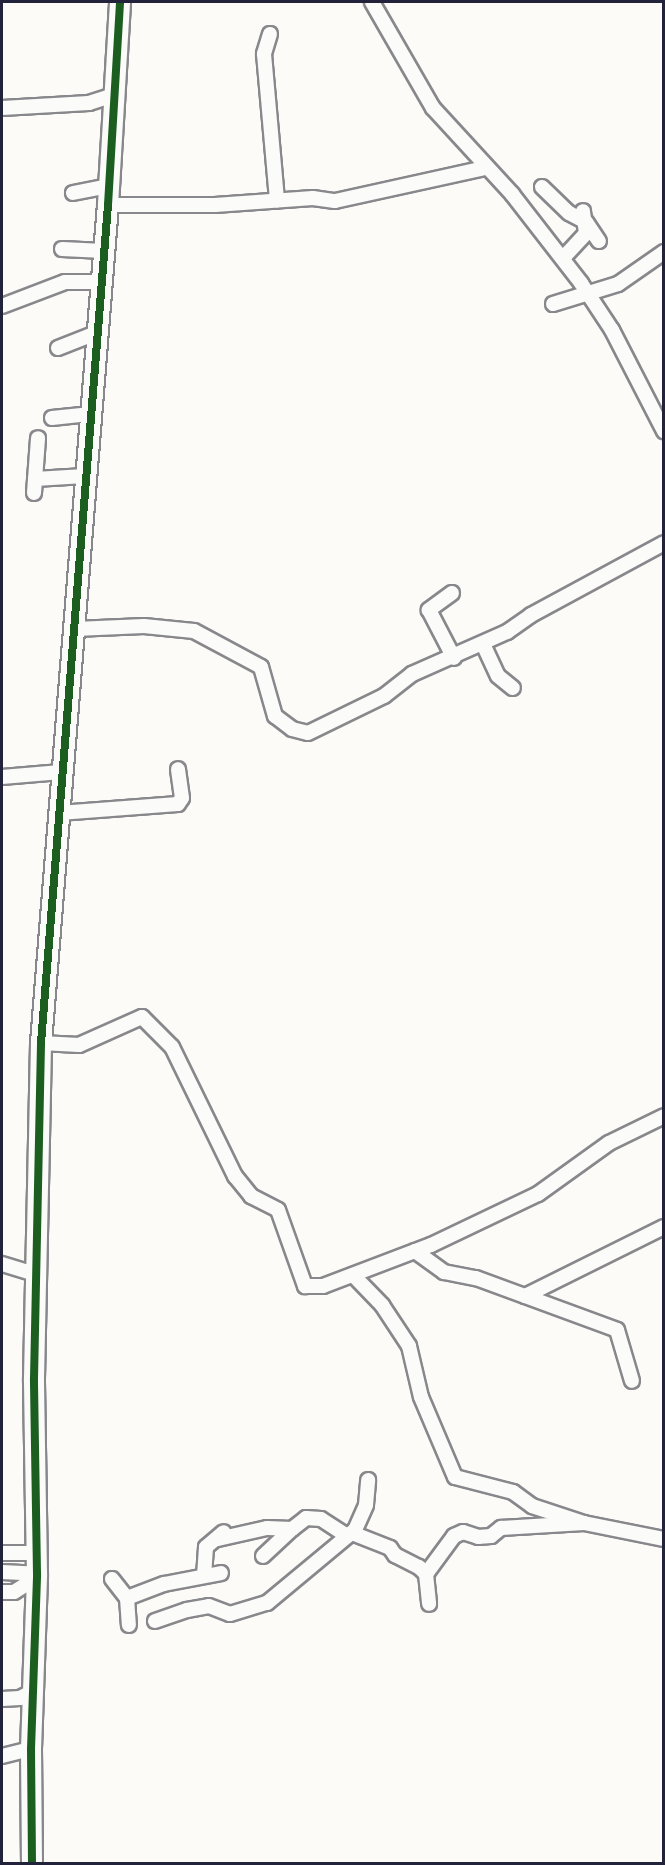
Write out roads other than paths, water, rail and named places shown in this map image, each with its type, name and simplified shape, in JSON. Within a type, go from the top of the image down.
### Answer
[{"type":"street","points":[[32,1863],[31,1749],[41,1043],[116,94],[120,2]]},
{"type":"street","points":[[372,2],[433,108],[563,258],[587,292],[663,431]]},
{"type":"street","points":[[270,34],[264,54],[277,200]]},
{"type":"street","points":[[2,108],[90,103],[116,94]]},
{"type":"street","points":[[73,193],[108,196],[335,201],[485,168]]},
{"type":"street","points":[[542,188],[569,213],[585,217],[599,241]]},
{"type":"street","points":[[563,258],[586,233],[585,217]]},
{"type":"street","points":[[62,249],[104,250]]},
{"type":"street","points":[[553,304],[618,284],[663,252]]},
{"type":"street","points":[[2,306],[65,282],[100,282]]},
{"type":"street","points":[[58,348],[96,333]]},
{"type":"street","points":[[52,417],[89,414]]},
{"type":"street","points":[[38,438],[35,486],[85,476]]},
{"type":"street","points":[[75,629],[144,626],[194,631],[261,667],[275,716],[302,733],[384,696],[412,674],[483,644],[663,543]]},
{"type":"street","points":[[452,593],[429,610],[454,658]]},
{"type":"street","points":[[483,644],[498,676],[513,687]]},
{"type":"street","points":[[60,813],[178,804],[182,798],[178,769]]},
{"type":"street","points":[[2,777],[61,772]]},
{"type":"street","points":[[41,1043],[79,1045],[142,1017],[172,1047],[235,1176],[251,1196],[278,1210],[305,1286],[323,1286],[415,1251],[538,1194],[609,1143],[663,1116]]},
{"type":"street","points":[[525,1296],[663,1227]]},
{"type":"street","points":[[415,1251],[444,1272],[476,1278],[617,1330],[632,1381]]},
{"type":"street","points":[[2,1264],[37,1275]]},
{"type":"street","points":[[353,1275],[381,1305],[409,1346],[421,1397],[455,1477],[513,1492],[532,1506],[584,1523],[663,1539]]},
{"type":"street","points":[[155,1621],[187,1610],[209,1606],[230,1614],[267,1603],[293,1586],[349,1534],[366,1505],[368,1480]]},
{"type":"street","points":[[263,1556],[306,1518],[321,1519],[349,1534],[390,1548],[426,1574]]},
{"type":"street","points":[[429,1604],[426,1574],[454,1536],[463,1532],[478,1537],[491,1536],[501,1528],[584,1523]]},
{"type":"street","points":[[204,1576],[206,1547],[222,1535],[267,1528],[292,1529]]},
{"type":"street","points":[[2,1553],[35,1553]]},
{"type":"street","points":[[2,1572],[33,1574]]},
{"type":"street","points":[[127,1598],[164,1584],[221,1573]]},
{"type":"street","points":[[2,1592],[14,1592],[27,1584],[33,1574]]},
{"type":"street","points":[[112,1579],[127,1598],[129,1625]]},
{"type":"street","points":[[2,1699],[20,1698],[32,1692]]},
{"type":"street","points":[[2,1756],[31,1749]]},
{"type":"street","points":[[19,1863],[26,1857],[33,1839]]}]
